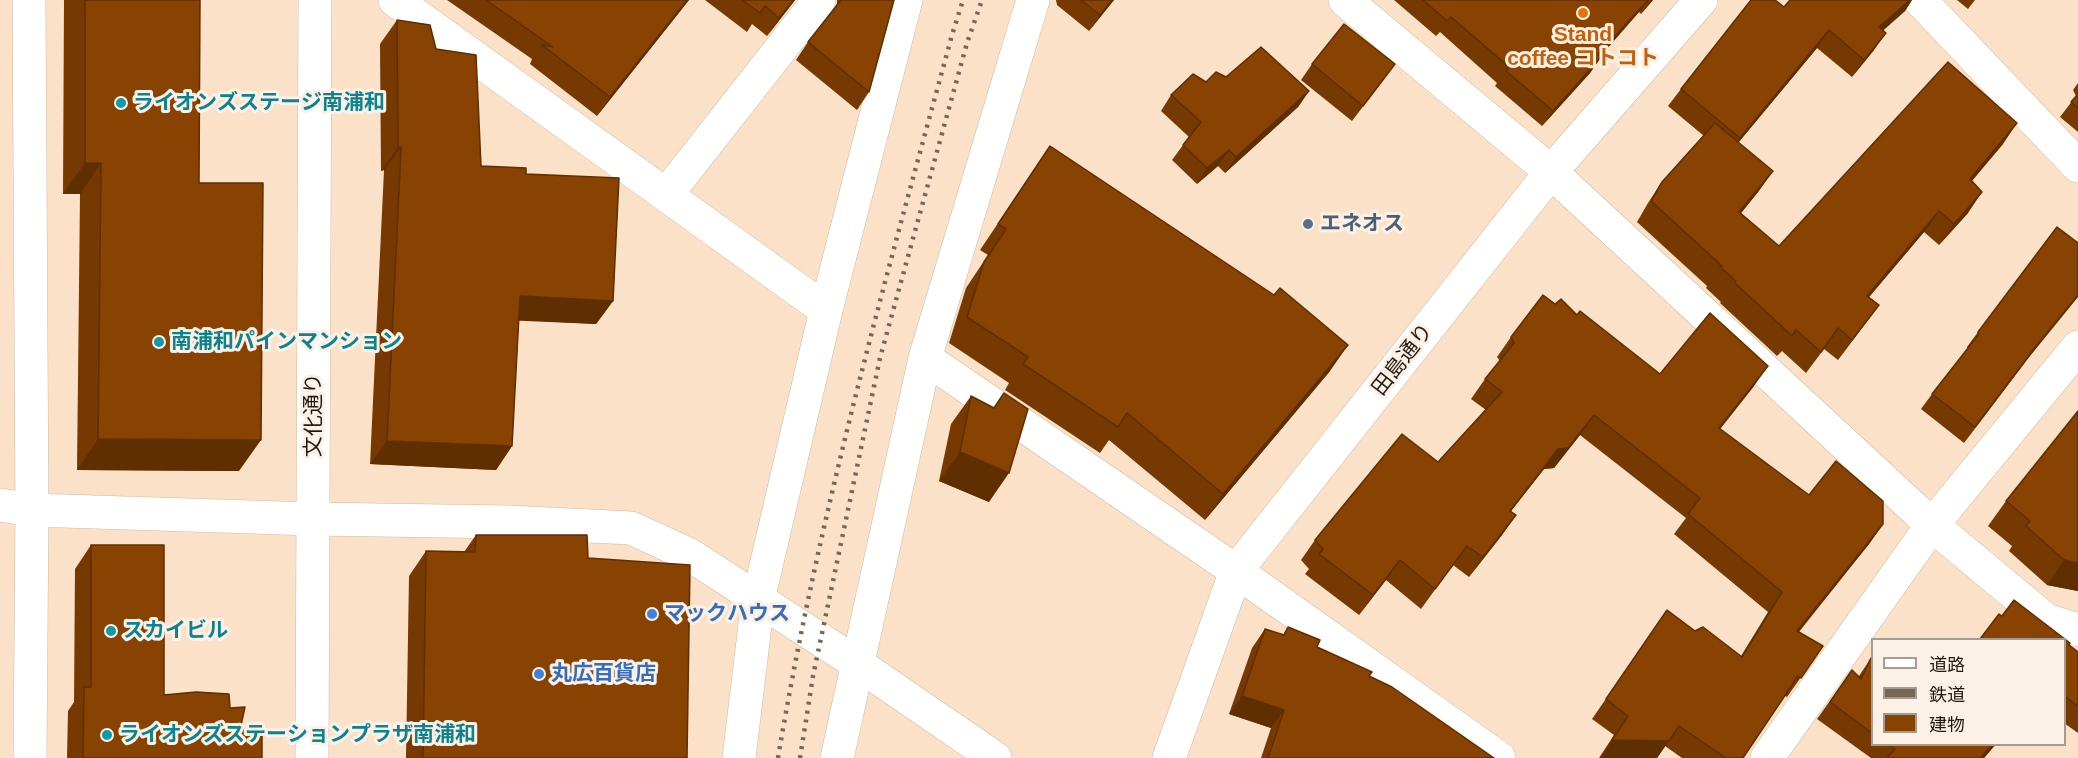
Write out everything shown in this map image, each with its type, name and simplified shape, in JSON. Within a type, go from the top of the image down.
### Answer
[{"type":"street","points":[[29,0],[32,510],[30,758]]},
{"type":"street","name":"文化通り","points":[[312,758],[315,0]]},
{"type":"street","points":[[394,0],[826,310]]},
{"type":"street","points":[[666,195],[819,0]]},
{"type":"street","points":[[739,758],[758,600],[826,310],[906,0]]},
{"type":"street","points":[[837,758],[925,358],[1033,0]]},
{"type":"street","points":[[1345,0],[1551,172],[1932,525],[2046,620],[2078,630]]},
{"type":"street","name":"田島通り","points":[[1169,758],[1236,571],[1551,172],[1701,0]]},
{"type":"street","points":[[1920,0],[2078,166]]},
{"type":"street","points":[[1767,758],[1932,525],[2078,347]]},
{"type":"street","points":[[925,358],[1236,571],[1499,758]]},
{"type":"street","points":[[0,505],[32,510],[314,519],[508,522],[631,528],[690,555],[858,664],[995,758]]},
{"type":"building","points":[[85,0],[200,0],[199,183],[263,183],[261,440],[98,439],[101,163],[85,163]]},
{"type":"building","points":[[486,0],[687,0],[610,97],[542,45],[553,47]]},
{"type":"building","points":[[742,0],[794,0],[779,18],[765,6],[760,13]]},
{"type":"building","points":[[841,0],[894,0],[869,92],[808,42]]},
{"type":"building","points":[[1081,0],[1112,0],[1100,15]]},
{"type":"building","points":[[1423,0],[1648,0],[1598,55],[1601,57],[1553,111],[1506,71],[1509,67],[1451,17],[1447,21]]},
{"type":"building","points":[[1751,0],[1775,0],[1784,7],[1790,0],[1910,0],[1879,27],[1886,33],[1864,60],[1829,30],[1740,138],[1681,89]]},
{"type":"building","points":[[397,20],[430,25],[436,49],[476,55],[481,166],[526,168],[526,174],[619,178],[613,301],[520,296],[512,446],[387,441],[401,147],[398,147]]},
{"type":"building","points":[[1344,24],[1395,64],[1363,106],[1312,64]]},
{"type":"building","points":[[1261,47],[1309,91],[1236,157],[1229,150],[1207,168],[1183,145],[1201,122],[1171,95],[1193,74],[1206,82],[1216,72],[1226,77]]},
{"type":"building","points":[[1948,62],[2017,123],[1970,179],[1982,192],[1954,224],[1939,211],[1867,296],[1879,305],[1852,340],[1838,328],[1821,352],[1796,330],[1792,336],[1735,283],[1736,281],[1720,267],[1722,266],[1651,201],[1662,182],[1715,123],[1773,171],[1739,212],[1779,246]]},
{"type":"building","points":[[2078,94],[2078,108],[2071,102]]},
{"type":"building","points":[[1050,146],[1274,295],[1280,288],[1348,345],[1223,494],[1127,413],[1118,427],[1023,364],[1028,357],[967,317],[984,262],[1006,229],[998,224]]},
{"type":"building","points":[[2057,227],[2078,243],[2078,295],[1975,427],[1932,394]]},
{"type":"building","points":[[1543,295],[1555,304],[1561,299],[1577,315],[1580,311],[1660,374],[1710,313],[1768,366],[1719,428],[1809,495],[1836,461],[1883,501],[1883,524],[1797,631],[1823,646],[1801,678],[1798,676],[1743,758],[1726,758],[1679,726],[1669,741],[1612,740],[1628,716],[1606,699],[1667,610],[1695,631],[1703,627],[1742,657],[1782,592],[1688,514],[1700,498],[1594,415],[1568,448],[1558,449],[1510,511],[1516,515],[1483,557],[1467,546],[1435,589],[1400,560],[1373,595],[1319,554],[1323,549],[1315,540],[1402,434],[1438,462],[1502,392],[1485,379],[1514,343],[1511,337]]},
{"type":"building","points":[[1004,393],[1028,409],[1009,473],[960,452],[971,396],[994,408]]},
{"type":"building","points":[[2078,411],[2078,563],[2064,560],[2026,526],[2030,521],[2006,501]]},
{"type":"building","name":"丸広百貨店","points":[[476,535],[587,535],[588,558],[690,565],[687,758],[423,758],[426,551],[475,552]]},
{"type":"building","points":[[91,545],[164,545],[164,695],[196,692],[229,694],[230,708],[245,707],[240,730],[262,729],[262,758],[83,758],[84,687],[91,687]]},
{"type":"building","points":[[2014,600],[2063,638],[1981,638],[1999,614],[2002,616]]},
{"type":"building","points":[[1288,627],[1320,640],[1317,647],[1372,672],[1369,676],[1392,687],[1494,758],[1268,758],[1284,710],[1242,696],[1265,629],[1284,635]]},
{"type":"building","points":[[2066,640],[2078,652],[2078,706],[2066,697]]},
{"type":"building","points":[[1871,658],[1871,732],[1830,702],[1852,670],[1861,679]]},
{"type":"building","points":[[1891,746],[1991,746],[1980,758],[1887,758],[1895,749]]},
{"type":"railway","points":[[778,758],[813,575],[856,394],[963,0]]},
{"type":"railway","points":[[800,758],[813,676],[880,358],[967,43],[982,0]]},
{"type":"place","name":"Stand coffee コトコト","points":[[1583,13]]},
{"type":"place","name":"ライオンズステージ南浦和","points":[[121,103]]},
{"type":"place","name":"エネオス","points":[[1308,224]]},
{"type":"place","name":"南浦和パインマンション","points":[[159,342]]},
{"type":"place","name":"マックハウス","points":[[652,614]]},
{"type":"place","name":"スカイビル","points":[[111,631]]},
{"type":"place","name":"丸広百貨店","points":[[539,674]]},
{"type":"place","name":"ライオンズステーションプラザ南浦和","points":[[107,735]]}]
